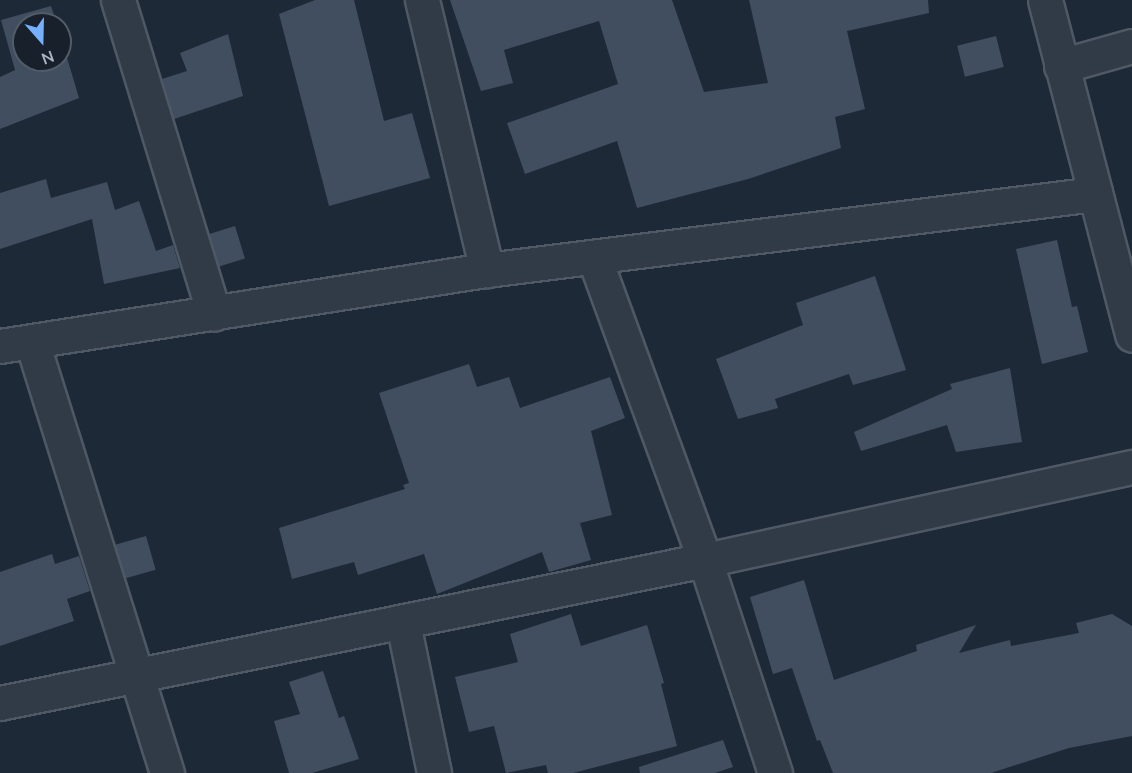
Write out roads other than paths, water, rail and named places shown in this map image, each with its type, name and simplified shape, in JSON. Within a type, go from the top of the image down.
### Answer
[{"type":"street","points":[[118,0],[214,314]]},
{"type":"street","points":[[422,0],[486,270]]},
{"type":"street","points":[[1045,0],[1132,335]]},
{"type":"street","points":[[1061,66],[1132,46]]},
{"type":"street","points":[[167,773],[135,676],[16,344],[486,270],[1095,194]]},
{"type":"street","points":[[594,258],[705,560],[776,773]]},
{"type":"street","points":[[0,703],[403,623],[1132,467]]},
{"type":"street","points":[[403,623],[434,773]]}]
